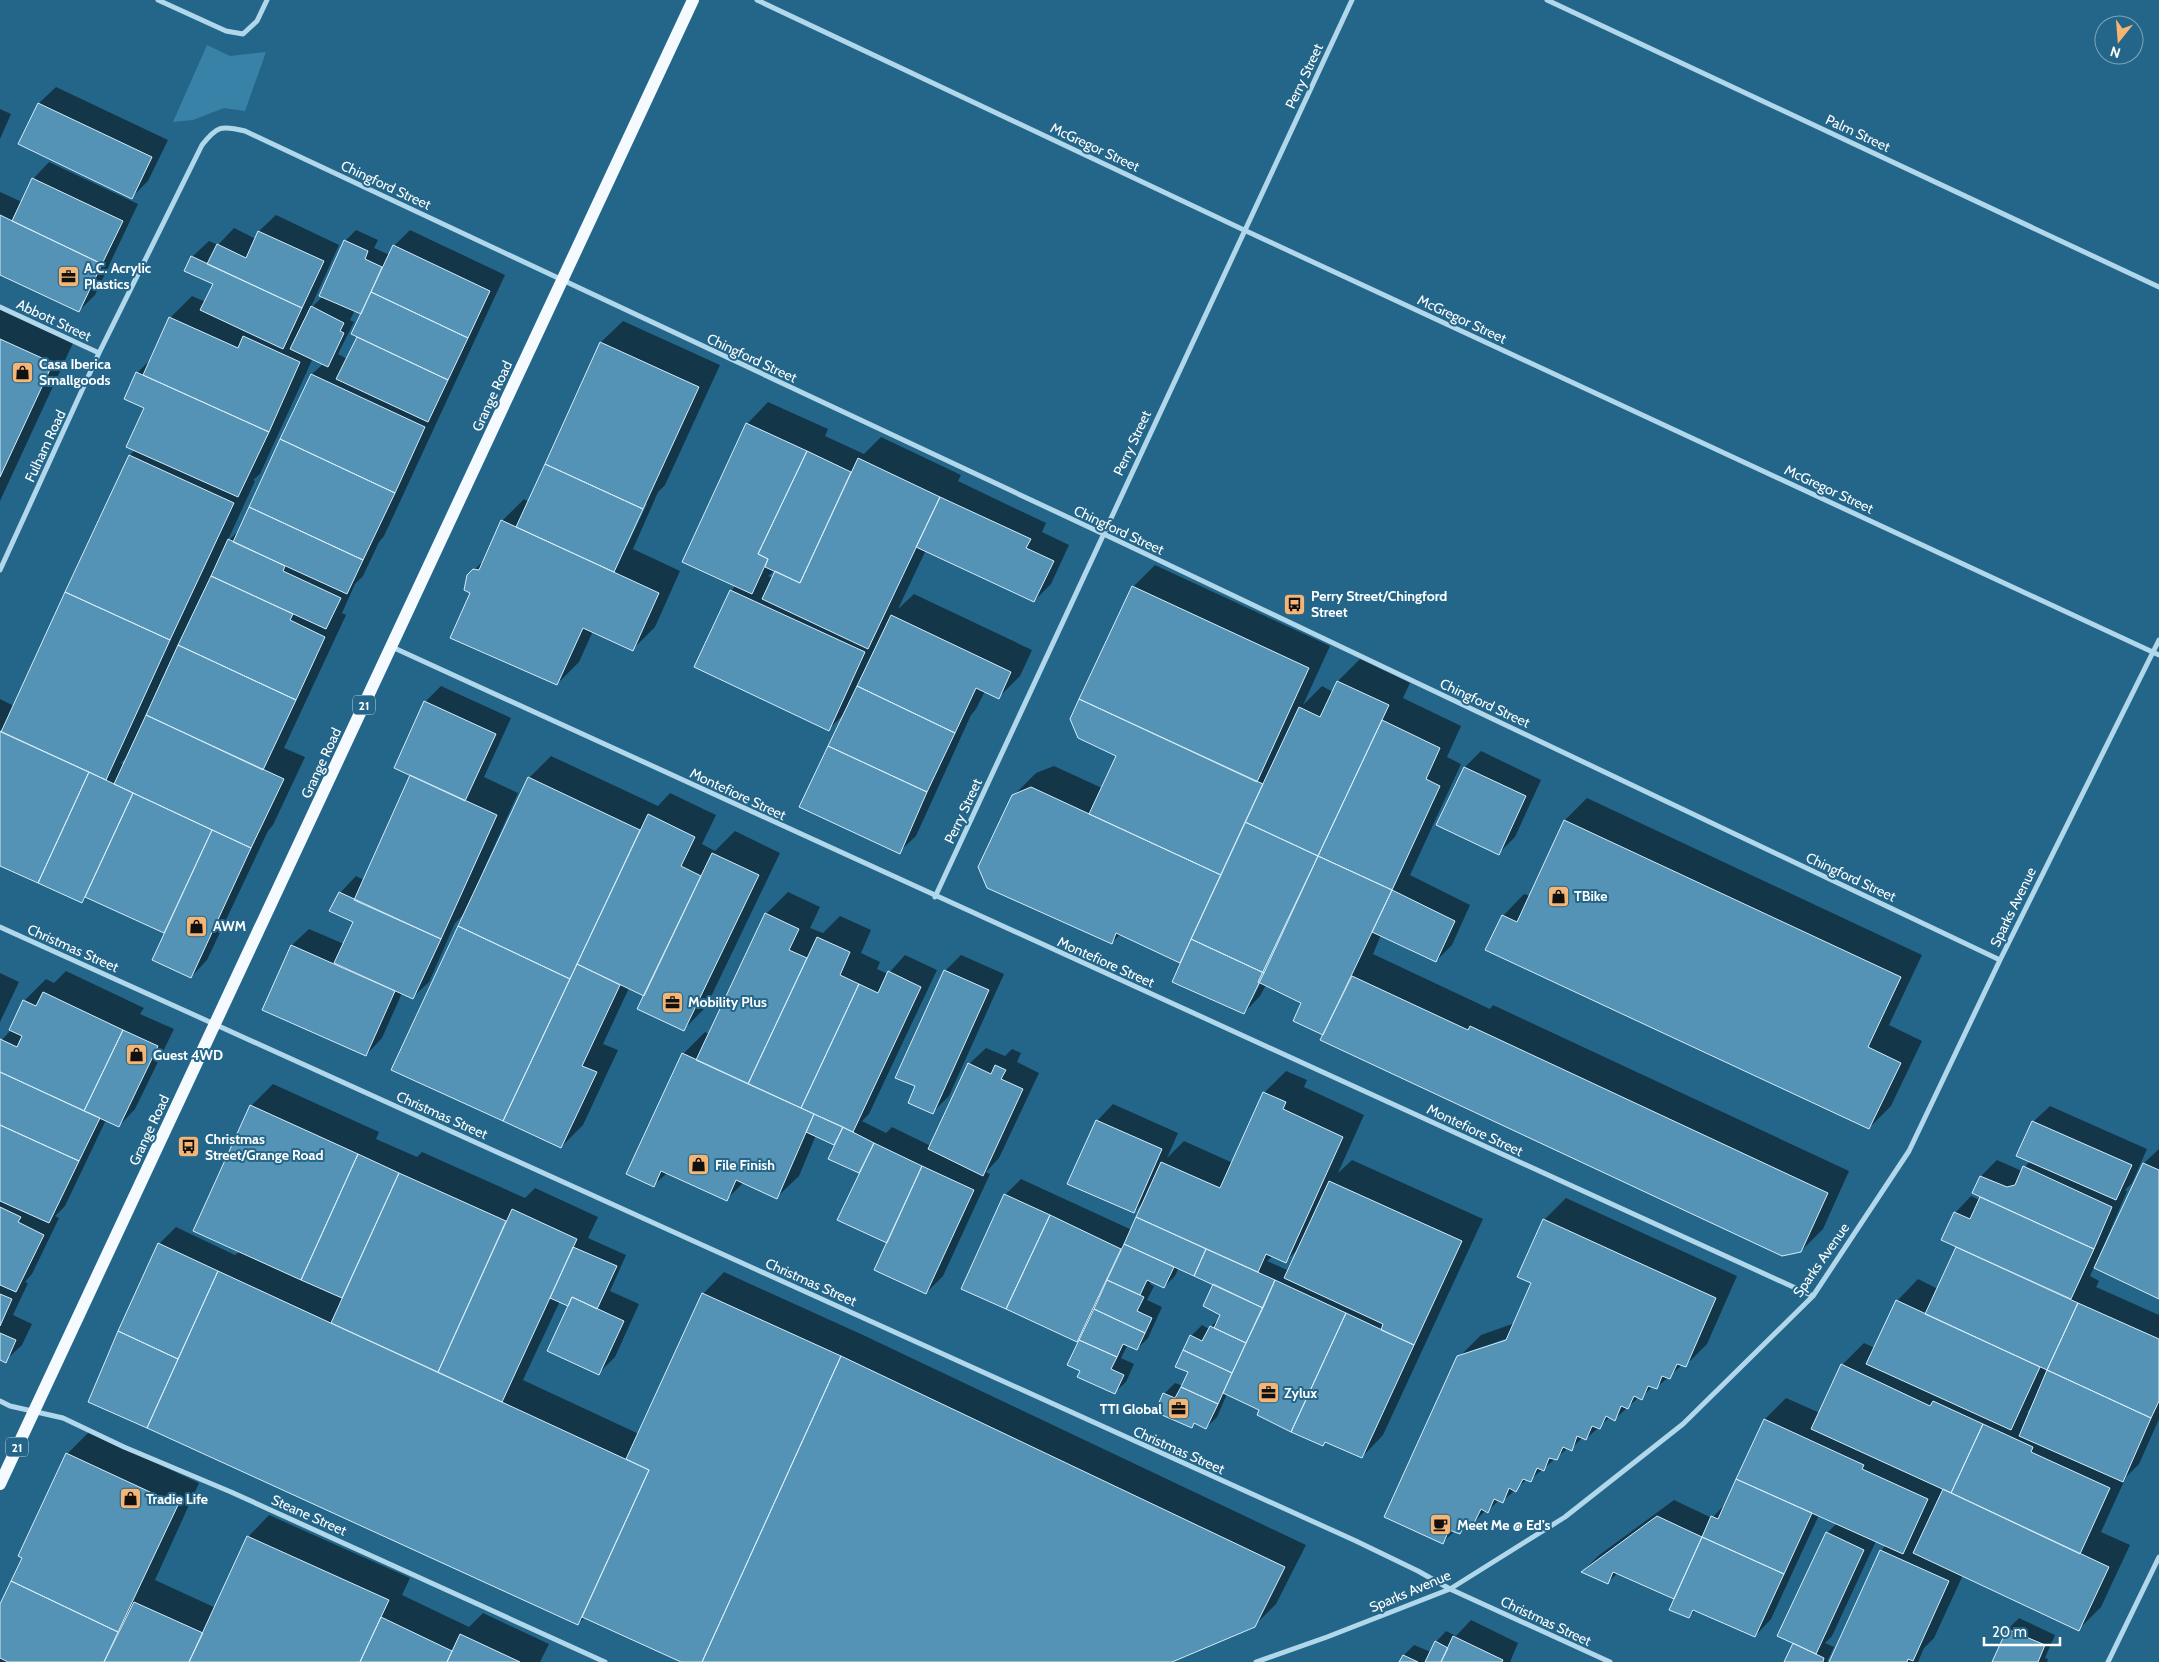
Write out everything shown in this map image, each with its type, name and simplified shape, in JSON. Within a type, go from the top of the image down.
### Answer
[{"type":"main road","name":"Grange Road","points":[[0,1484],[693,0]]},
{"type":"street","points":[[158,0],[226,31],[243,34],[257,21],[267,0]]},
{"type":"street","name":"McGregor Street","points":[[757,0],[1244,230],[2159,655]]},
{"type":"street","name":"Perry Street","points":[[935,897],[1352,0]]},
{"type":"street","name":"Palm Street","points":[[1547,0],[2159,287]]},
{"type":"street","name":"Chingford Street","points":[[226,126],[245,131],[1103,534],[2000,960]]},
{"type":"street","name":"Fulham Road","points":[[0,570],[100,353],[202,145],[213,131],[226,126]]},
{"type":"street","name":"Abbott Street","points":[[0,307],[100,353]]},
{"type":"street","name":"Sparks Avenue","points":[[1256,1662],[1450,1589],[1565,1517],[1683,1424],[1813,1296],[1909,1151],[2000,960],[2159,640]]},
{"type":"street","name":"Montefiore Street","points":[[391,647],[935,897],[1813,1296]]},
{"type":"street","name":"Christmas Street","points":[[0,927],[1356,1541],[1450,1589],[1610,1662]]},
{"type":"street","name":"Steane Street","points":[[0,1401],[10,1406],[63,1418],[231,1492],[604,1662]]},
{"type":"street","points":[[2108,1662],[2159,1557]]},
{"type":"shaded area","points":[[207,45],[230,56],[266,52],[245,111],[224,108],[193,120],[173,122]]},
{"type":"building","points":[[38,103],[152,157],[132,199],[18,144]]},
{"type":"building","points":[[32,178],[123,221],[102,264],[12,221]]},
{"type":"building","points":[[0,215],[102,264],[79,312],[0,275]]},
{"type":"building","points":[[258,231],[324,261],[302,308],[207,264],[217,244],[246,258]]},
{"type":"building","points":[[344,240],[368,251],[365,259],[382,267],[361,314],[319,296]]},
{"type":"building","points":[[393,245],[490,291],[468,338],[371,292]]},
{"type":"building","points":[[191,256],[302,308],[283,349],[200,310],[213,284],[184,271]]},
{"type":"building","points":[[371,292],[468,338],[448,380],[351,334]]},
{"type":"building","points":[[311,306],[344,323],[340,331],[344,333],[328,367],[290,349]]},
{"type":"building","points":[[169,317],[238,348],[243,336],[300,362],[269,432],[143,375]]},
{"type":"building","points":[[357,337],[448,380],[428,422],[336,379]]},
{"type":"building","points":[[0,339],[53,363],[0,477]]},
{"type":"building","points":[[600,342],[699,387],[643,509],[545,464]]},
{"type":"building","points":[[136,372],[269,432],[238,497],[126,447],[144,408],[124,399]]},
{"type":"building","points":[[311,374],[425,427],[395,493],[280,439]]},
{"type":"building","points":[[746,423],[807,451],[758,554],[768,559],[752,594],[682,562]]},
{"type":"building","points":[[280,439],[395,493],[363,560],[249,507]]},
{"type":"building","points":[[807,451],[851,472],[800,583],[765,567],[768,559],[758,554]]},
{"type":"building","points":[[129,455],[234,503],[170,640],[65,592]]},
{"type":"building","points":[[858,458],[940,497],[868,649],[762,599],[775,571],[800,583]]},
{"type":"building","points":[[545,464],[643,509],[614,572],[516,527]]},
{"type":"building","points":[[940,497],[1031,539],[1026,548],[1054,561],[1034,602],[916,547]]},
{"type":"building","points":[[249,507],[363,560],[347,594],[233,542]]},
{"type":"building","points":[[501,520],[659,593],[633,651],[583,628],[557,685],[450,638],[470,593],[464,590],[467,575],[473,569],[479,570]]},
{"type":"building","points":[[228,539],[285,566],[283,571],[341,598],[326,629],[211,576]]},
{"type":"building","points":[[211,576],[293,614],[290,620],[325,637],[296,700],[178,645]]},
{"type":"building","points":[[1132,586],[1309,668],[1257,782],[1079,699]]},
{"type":"building","points":[[730,590],[865,652],[829,731],[694,667]]},
{"type":"building","points":[[65,592],[170,640],[106,780],[1,732]]},
{"type":"building","points":[[891,615],[1011,672],[999,699],[976,688],[955,733],[857,686]]},
{"type":"building","points":[[178,645],[296,700],[263,770],[146,715]]},
{"type":"building","points":[[1337,681],[1389,705],[1318,856],[1245,822],[1299,707],[1320,717]]},
{"type":"building","points":[[857,686],[955,733],[927,792],[828,746]]},
{"type":"building","points":[[1079,699],[1263,784],[1221,875],[1089,814],[1116,756],[1078,738],[1070,719]]},
{"type":"building","points":[[424,701],[496,734],[465,801],[394,768]]},
{"type":"building","points":[[146,715],[284,779],[251,848],[114,784]]},
{"type":"building","points":[[1382,720],[1440,748],[1426,779],[1440,786],[1392,890],[1318,856]]},
{"type":"building","points":[[0,731],[89,772],[38,883],[0,866]]},
{"type":"building","points":[[828,746],[927,792],[900,854],[799,807]]},
{"type":"building","points":[[1464,767],[1526,796],[1499,855],[1436,825]]},
{"type":"building","points":[[89,772],[133,793],[82,903],[38,883]]},
{"type":"building","points":[[410,775],[497,815],[441,939],[354,900]]},
{"type":"building","points":[[528,777],[640,830],[570,979],[458,926]]},
{"type":"building","points":[[1031,787],[1221,875],[1180,963],[1116,933],[1112,944],[987,888],[978,867],[1012,795]]},
{"type":"building","points":[[133,793],[212,830],[164,933],[85,897]]},
{"type":"building","points":[[648,814],[695,837],[681,866],[701,876],[644,996],[577,964]]},
{"type":"building","points":[[1564,820],[1901,977],[1868,1047],[1901,1063],[1869,1129],[1485,950],[1502,915],[1517,922]]},
{"type":"building","points":[[1245,822],[1318,856],[1264,973],[1191,939]]},
{"type":"building","points":[[212,830],[251,848],[191,978],[152,960]]},
{"type":"building","points":[[712,853],[759,875],[684,1031],[637,1009]]},
{"type":"building","points":[[1318,856],[1392,890],[1323,1035],[1293,1021],[1301,1003],[1258,982]]},
{"type":"building","points":[[1392,890],[1455,921],[1436,962],[1372,932]]},
{"type":"building","points":[[339,892],[441,939],[413,999],[334,963],[353,922],[329,911]]},
{"type":"building","points":[[765,913],[799,929],[789,950],[807,958],[748,1084],[696,1060]]},
{"type":"building","points":[[458,926],[570,979],[503,1121],[391,1070]]},
{"type":"building","points":[[817,937],[850,952],[840,975],[859,984],[801,1108],[748,1084]]},
{"type":"building","points":[[1191,939],[1264,973],[1244,1014],[1172,982]]},
{"type":"building","points":[[291,945],[395,991],[366,1056],[262,1010]]},
{"type":"building","points":[[577,964],[620,985],[582,1066],[597,1072],[561,1148],[503,1121]]},
{"type":"building","points":[[944,970],[989,990],[933,1114],[908,1103],[915,1086],[895,1078]]},
{"type":"building","points":[[888,971],[921,987],[853,1132],[801,1108],[859,984],[878,993]]},
{"type":"building","points":[[1352,976],[1468,1030],[1470,1026],[1828,1193],[1801,1252],[1782,1256],[1320,1040]]},
{"type":"building","points":[[43,992],[123,1030],[84,1111],[0,1072],[0,1039],[17,1047],[22,1036],[9,1030],[23,1000],[36,1006]]},
{"type":"building","points":[[123,1030],[158,1046],[119,1127],[84,1111]]},
{"type":"building","points":[[682,1053],[814,1114],[777,1199],[736,1180],[727,1201],[661,1171],[654,1187],[626,1174]]},
{"type":"building","points":[[968,1063],[991,1074],[995,1065],[1006,1070],[1001,1079],[1023,1089],[983,1176],[928,1149]]},
{"type":"building","points":[[0,1072],[100,1118],[79,1161],[0,1125]]},
{"type":"building","points":[[1263,1092],[1286,1102],[1283,1109],[1343,1137],[1286,1263],[1266,1254],[1258,1272],[1136,1217],[1161,1162],[1220,1188]]},
{"type":"building","points":[[250,1105],[358,1154],[301,1280],[193,1231]]},
{"type":"building","points":[[814,1114],[843,1127],[834,1145],[806,1132]]},
{"type":"building","points":[[1096,1120],[1162,1149],[1134,1213],[1067,1184]]},
{"type":"building","points":[[2032,1121],[2132,1165],[2116,1200],[2016,1156]]},
{"type":"building","points":[[0,1125],[79,1161],[49,1223],[0,1201]]},
{"type":"building","points":[[843,1127],[874,1143],[859,1173],[828,1159]]},
{"type":"building","points":[[874,1143],[922,1166],[887,1243],[837,1220]]},
{"type":"building","points":[[358,1154],[399,1173],[342,1298],[301,1280]]},
{"type":"building","points":[[2143,1163],[2159,1170],[2159,1299],[2094,1268]]},
{"type":"building","points":[[922,1166],[974,1190],[926,1294],[874,1270]]},
{"type":"building","points":[[2023,1166],[2112,1207],[2094,1249],[1972,1193],[1980,1176],[2007,1187],[2015,1185]]},
{"type":"building","points":[[399,1173],[506,1221],[438,1372],[331,1323]]},
{"type":"building","points":[[1329,1181],[1462,1241],[1414,1345],[1381,1330],[1383,1324],[1284,1278]]},
{"type":"building","points":[[1004,1194],[1050,1215],[1006,1309],[961,1289]]},
{"type":"building","points":[[1980,1197],[2094,1249],[2071,1299],[1941,1240],[1954,1212],[1970,1219]]},
{"type":"building","points":[[0,1207],[21,1217],[18,1222],[44,1235],[16,1292],[0,1285]]},
{"type":"building","points":[[512,1209],[577,1239],[502,1402],[438,1372]]},
{"type":"building","points":[[1050,1215],[1121,1249],[1077,1342],[1006,1309]]},
{"type":"building","points":[[1136,1217],[1206,1249],[1194,1276],[1124,1244]]},
{"type":"building","points":[[1543,1219],[1716,1298],[1686,1367],[1677,1364],[1670,1379],[1662,1376],[1657,1389],[1648,1386],[1642,1400],[1634,1396],[1628,1409],[1621,1406],[1615,1421],[1606,1416],[1600,1429],[1592,1426],[1586,1440],[1577,1436],[1572,1451],[1563,1447],[1557,1460],[1549,1458],[1544,1471],[1537,1468],[1531,1482],[1523,1479],[1516,1492],[1509,1488],[1503,1503],[1494,1499],[1488,1513],[1481,1509],[1473,1525],[1466,1522],[1460,1534],[1449,1530],[1443,1544],[1384,1517],[1457,1356],[1506,1340],[1531,1283],[1517,1277]]},
{"type":"building","points":[[158,1243],[218,1271],[178,1359],[118,1331]]},
{"type":"building","points":[[1124,1244],[1174,1267],[1164,1288],[1147,1280],[1140,1295],[1107,1280]]},
{"type":"building","points":[[573,1247],[617,1266],[597,1309],[572,1297],[568,1306],[550,1298]]},
{"type":"building","points":[[1956,1247],[2078,1303],[2047,1370],[1925,1314]]},
{"type":"building","points":[[1206,1249],[1275,1280],[1263,1308],[1194,1276]]},
{"type":"building","points":[[218,1271],[649,1470],[578,1625],[147,1428]]},
{"type":"building","points":[[1107,1280],[1144,1297],[1137,1311],[1152,1318],[1145,1333],[1094,1309]]},
{"type":"building","points":[[1275,1280],[1346,1313],[1291,1432],[1257,1415],[1259,1410],[1223,1393]]},
{"type":"building","points":[[1213,1284],[1263,1308],[1246,1343],[1214,1328],[1220,1315],[1203,1306]]},
{"type":"building","points":[[702,1293],[841,1356],[702,1662],[681,1662],[582,1617],[649,1470],[626,1459]]},
{"type":"building","points":[[0,1294],[12,1299],[0,1326]]},
{"type":"building","points":[[572,1297],[624,1321],[599,1375],[547,1351]]},
{"type":"building","points":[[1896,1300],[2040,1367],[2011,1430],[1866,1364]]},
{"type":"building","points":[[2078,1303],[2159,1339],[2159,1401],[2151,1418],[2047,1370]]},
{"type":"building","points":[[1094,1309],[1145,1333],[1137,1350],[1123,1344],[1117,1357],[1079,1340]]},
{"type":"building","points":[[1346,1313],[1414,1345],[1362,1458],[1325,1442],[1323,1446],[1291,1432]]},
{"type":"building","points":[[1210,1326],[1246,1343],[1232,1373],[1183,1350],[1190,1335],[1202,1341]]},
{"type":"building","points":[[118,1331],[178,1359],[147,1428],[88,1402]]},
{"type":"building","points":[[0,1333],[16,1340],[6,1363],[0,1360]]},
{"type":"building","points":[[1079,1340],[1117,1357],[1111,1369],[1124,1375],[1115,1394],[1077,1377],[1080,1371],[1067,1365]]},
{"type":"building","points":[[1183,1350],[1232,1373],[1218,1404],[1181,1387],[1188,1372],[1175,1367]]},
{"type":"building","points":[[841,1356],[1285,1567],[1255,1627],[1172,1662],[702,1662]]},
{"type":"building","points":[[1841,1364],[1930,1406],[1933,1401],[1983,1424],[1951,1493],[1811,1429]]},
{"type":"building","points":[[2047,1370],[2151,1418],[2123,1482],[2019,1436]]},
{"type":"building","points":[[1181,1387],[1218,1404],[1206,1429],[1194,1423],[1192,1428],[1155,1412],[1163,1393],[1175,1398]]},
{"type":"building","points":[[1764,1419],[1864,1465],[1862,1469],[1928,1499],[1903,1554],[1736,1479]]},
{"type":"building","points":[[1983,1424],[2033,1447],[2031,1452],[2110,1488],[2080,1554],[1951,1493]]},
{"type":"building","points":[[66,1453],[178,1505],[118,1632],[11,1581],[22,1558],[18,1556]]},
{"type":"building","points":[[1736,1479],[1812,1513],[1784,1574],[1702,1537],[1711,1516],[1718,1519]]},
{"type":"building","points":[[1943,1489],[2109,1567],[2079,1631],[1913,1553]]},
{"type":"building","points":[[1657,1516],[1702,1537],[1674,1599],[1613,1572],[1608,1584],[1581,1572]]},
{"type":"building","points":[[1826,1532],[1864,1550],[1816,1654],[1777,1636]]},
{"type":"building","points":[[247,1536],[389,1600],[360,1662],[189,1662]]},
{"type":"building","points":[[1702,1537],[1784,1574],[1755,1637],[1693,1610],[1689,1618],[1669,1610]]},
{"type":"building","points":[[1880,1550],[1949,1581],[1913,1661],[1908,1659],[1907,1662],[1829,1662]]},
{"type":"building","points":[[11,1581],[118,1632],[104,1662],[8,1662],[0,1658],[0,1604]]},
{"type":"building","points":[[134,1602],[203,1633],[189,1662],[104,1662]]},
{"type":"building","points":[[381,1617],[452,1651],[447,1662],[360,1662]]},
{"type":"building","points":[[2007,1629],[2045,1645],[2038,1662],[1992,1662]]},
{"type":"building","points":[[460,1634],[520,1662],[447,1662]]},
{"type":"building","points":[[1453,1636],[1503,1660],[1502,1662],[1441,1662]]},
{"type":"building","points":[[1435,1641],[1448,1648],[1441,1662],[1425,1662]]},
{"type":"building","points":[[1793,1643],[1824,1658],[1823,1662],[1784,1662]]},
{"type":"building","points":[[1403,1655],[1418,1662],[1399,1662]]},
{"type":"place","name":"A.C. Acrylic Plastics","points":[[68,276]]},
{"type":"place","name":"Casa Iberica Smallgoods","points":[[23,372]]},
{"type":"place","name":"Perry Street/Chingford Street","points":[[1295,604]]},
{"type":"place","name":"TBike","points":[[1558,896]]},
{"type":"place","name":"AWM","points":[[197,926]]},
{"type":"place","name":"Mobility Plus","points":[[672,1002]]},
{"type":"place","name":"Guest 4WD","points":[[137,1055]]},
{"type":"place","name":"Christmas Street/Grange Road","points":[[189,1147]]},
{"type":"place","name":"File Finish","points":[[699,1165]]},
{"type":"place","name":"Zylux","points":[[1268,1393]]},
{"type":"place","name":"TTI Global","points":[[1178,1409]]},
{"type":"place","name":"Tradie Life","points":[[130,1499]]},
{"type":"place","name":"Meet Me @ Ed’s","points":[[1441,1525]]}]
